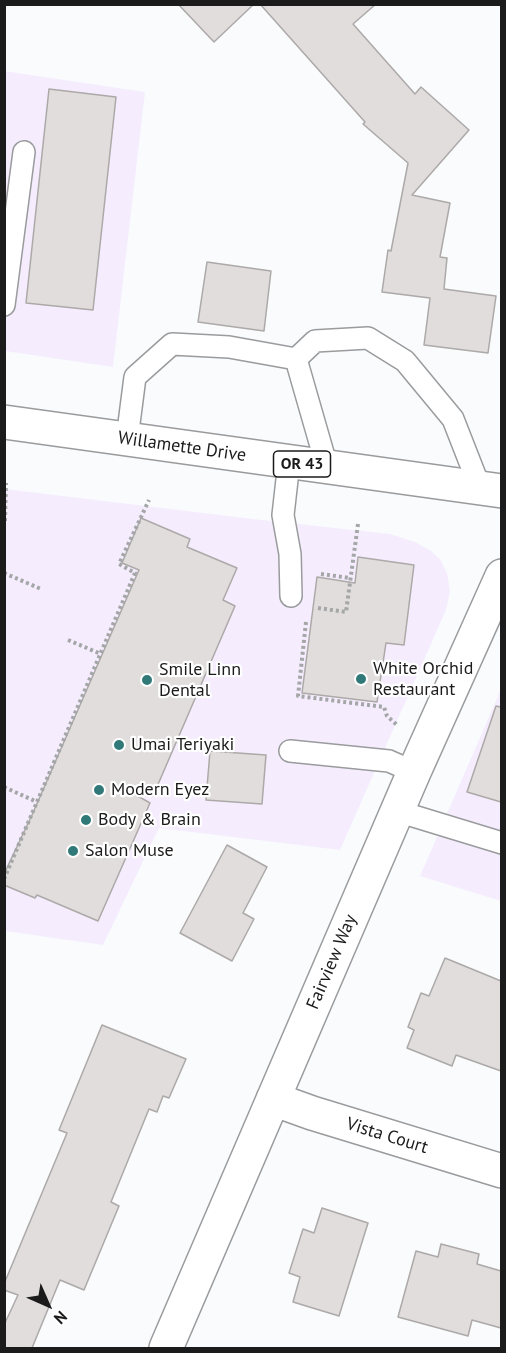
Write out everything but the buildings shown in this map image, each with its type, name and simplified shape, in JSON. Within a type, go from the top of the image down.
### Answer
[{"type":"street","name":"Willamette Drive","points":[[4,422],[491,489]]},
{"type":"street","name":"Fairview Way","points":[[166,1348],[397,811],[501,576]]},
{"type":"street","name":"Vista Court","points":[[273,1099],[501,1171]]},
{"type":"lane","points":[[4,305],[24,152]]},
{"type":"lane","points":[[296,359],[315,341],[368,338],[405,362],[453,419],[491,489]]},
{"type":"lane","points":[[128,439],[135,377],[172,344],[229,347],[296,359]]},
{"type":"lane","points":[[296,359],[327,467]]},
{"type":"lane","points":[[290,462],[284,514],[299,601]]},
{"type":"lane","points":[[290,751],[389,761],[414,772]]},
{"type":"lane","points":[[397,811],[501,843]]},
{"type":"path","points":[[5,521],[6,483]]},
{"type":"path","points":[[4,879],[135,573],[119,564],[149,500]]},
{"type":"path","points":[[299,601],[346,612],[358,524]]},
{"type":"path","points":[[4,573],[41,589]]},
{"type":"path","points":[[318,573],[350,578]]},
{"type":"path","points":[[307,615],[298,696],[384,707],[393,723],[403,728]]},
{"type":"path","points":[[68,640],[101,654]]},
{"type":"path","points":[[4,788],[37,802]]},
{"type":"shaded area","points":[[4,71],[145,92],[113,367],[5,351]]},
{"type":"shaded area","points":[[5,489],[390,534],[415,542],[440,559],[447,573],[450,591],[446,610],[340,850],[159,828],[103,945],[5,931]]},
{"type":"shaded area","points":[[501,689],[501,901],[420,876]]},
{"type":"place","name":"White Orchid Restaurant","points":[[361,679]]},
{"type":"place","name":"Smile Linn Dental","points":[[147,680]]},
{"type":"place","name":"Umai Teriyaki","points":[[119,745]]},
{"type":"place","name":"Modern Eyez","points":[[99,790]]},
{"type":"place","name":"Body & Brain","points":[[86,820]]},
{"type":"place","name":"Salon Muse","points":[[73,851]]}]
